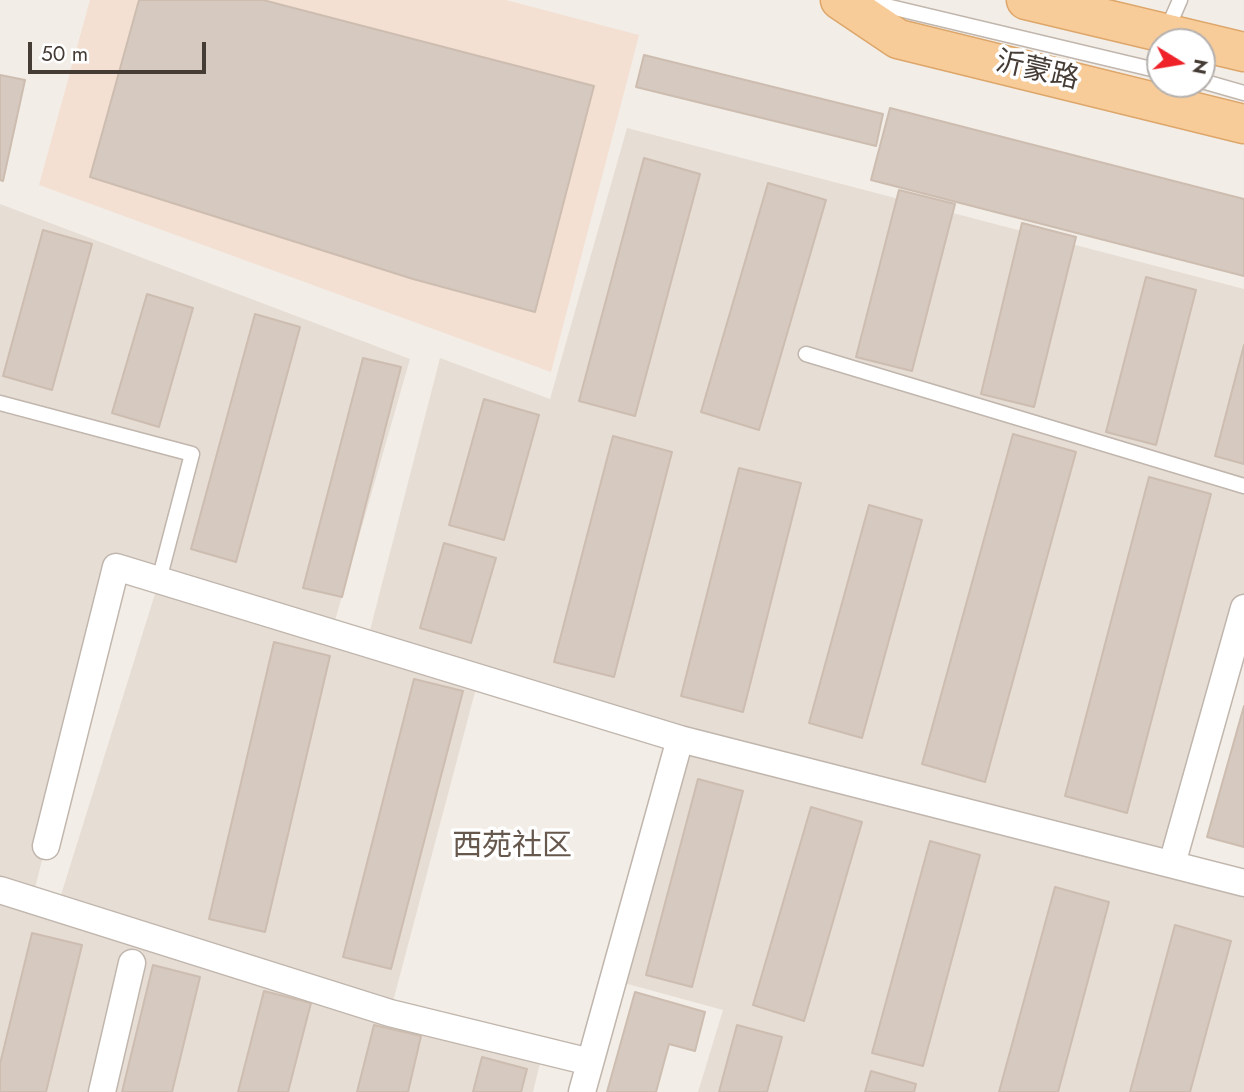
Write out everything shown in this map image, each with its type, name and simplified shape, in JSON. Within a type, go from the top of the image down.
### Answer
[{"type":"main road","name":"沂蒙路","points":[[840,0],[898,39],[1244,124]]},
{"type":"main road","points":[[1026,0],[1173,17],[1244,52]]},
{"type":"street","points":[[46,846],[116,567],[680,739],[1244,883]]},
{"type":"street","points":[[1172,864],[1244,608]]},
{"type":"street","points":[[582,1092],[680,739]]},
{"type":"street","points":[[0,890],[390,1013],[590,1062]]},
{"type":"street","points":[[102,1092],[132,962]]},
{"type":"lane","points":[[862,0],[1146,68]]},
{"type":"lane","points":[[1216,85],[1244,93]]},
{"type":"lane","points":[[806,354],[1244,486]]},
{"type":"lane","points":[[0,403],[192,454],[159,580]]},
{"type":"shaded area","points":[[90,0],[506,0],[639,35],[551,372],[39,185]]},
{"type":"shaded area","points":[[627,128],[1244,289],[1244,608],[1172,863],[1244,883],[1244,1092],[698,1092],[723,1010],[613,980],[680,739],[479,677],[390,1013],[543,1051],[533,1092],[0,1092],[0,896],[56,911],[159,581],[116,568],[32,900],[0,890],[0,204],[410,359],[332,631],[367,642],[440,358],[550,399]]},
{"type":"building","points":[[139,0],[263,0],[594,86],[535,312],[413,279],[90,177]]},
{"type":"building","points":[[644,55],[883,114],[876,146],[636,87]]},
{"type":"building","points":[[0,75],[25,80],[3,181],[0,180]]},
{"type":"building","points":[[890,108],[1244,199],[1244,276],[871,180]]},
{"type":"building","points":[[644,158],[700,174],[635,416],[579,401]]},
{"type":"building","points":[[768,183],[826,200],[759,430],[701,412]]},
{"type":"building","points":[[899,190],[955,204],[912,371],[856,357]]},
{"type":"building","points":[[1022,223],[1076,237],[1034,407],[981,394]]},
{"type":"building","points":[[43,230],[92,244],[52,390],[3,376]]},
{"type":"building","points":[[1146,277],[1196,290],[1156,445],[1106,432]]},
{"type":"building","points":[[147,294],[193,308],[159,427],[112,413]]},
{"type":"building","points":[[255,314],[300,327],[236,562],[191,549]]},
{"type":"building","points":[[1244,345],[1244,464],[1215,456]]},
{"type":"building","points":[[363,358],[401,367],[342,597],[303,588]]},
{"type":"building","points":[[484,399],[539,415],[504,540],[449,525]]},
{"type":"building","points":[[1013,434],[1076,452],[985,782],[922,764]]},
{"type":"building","points":[[613,436],[672,452],[614,677],[554,662]]},
{"type":"building","points":[[739,468],[801,483],[743,712],[681,696]]},
{"type":"building","points":[[1149,477],[1211,494],[1127,813],[1065,796]]},
{"type":"building","points":[[869,505],[922,520],[862,738],[809,723]]},
{"type":"building","points":[[444,543],[496,558],[471,643],[420,628]]},
{"type":"building","points":[[274,642],[330,656],[265,932],[209,919]]},
{"type":"building","points":[[414,679],[463,691],[391,969],[343,957]]},
{"type":"building","points":[[1244,706],[1244,847],[1207,837]]},
{"type":"building","points":[[698,779],[743,791],[692,987],[646,975]]},
{"type":"building","points":[[811,807],[862,822],[804,1021],[753,1005]]},
{"type":"building","points":[[930,841],[980,855],[923,1066],[872,1053]]},
{"type":"building","points":[[1055,887],[1109,902],[1058,1092],[999,1092]]},
{"type":"building","points":[[1175,925],[1231,941],[1190,1092],[1130,1092]]},
{"type":"building","points":[[32,933],[82,945],[46,1092],[0,1092],[0,1064]]},
{"type":"building","points":[[153,965],[200,977],[172,1092],[122,1092]]},
{"type":"building","points":[[264,991],[311,1003],[288,1092],[238,1092]]},
{"type":"building","points":[[635,992],[705,1012],[695,1051],[669,1044],[656,1092],[607,1092]]},
{"type":"building","points":[[374,1025],[421,1036],[408,1092],[357,1092]]},
{"type":"building","points":[[737,1025],[782,1037],[767,1092],[719,1092]]},
{"type":"building","points":[[482,1057],[527,1069],[521,1092],[473,1092]]},
{"type":"building","points":[[871,1071],[916,1084],[914,1092],[865,1092]]},
{"type":"district","name":"西苑社区","points":[[512,848]]}]
